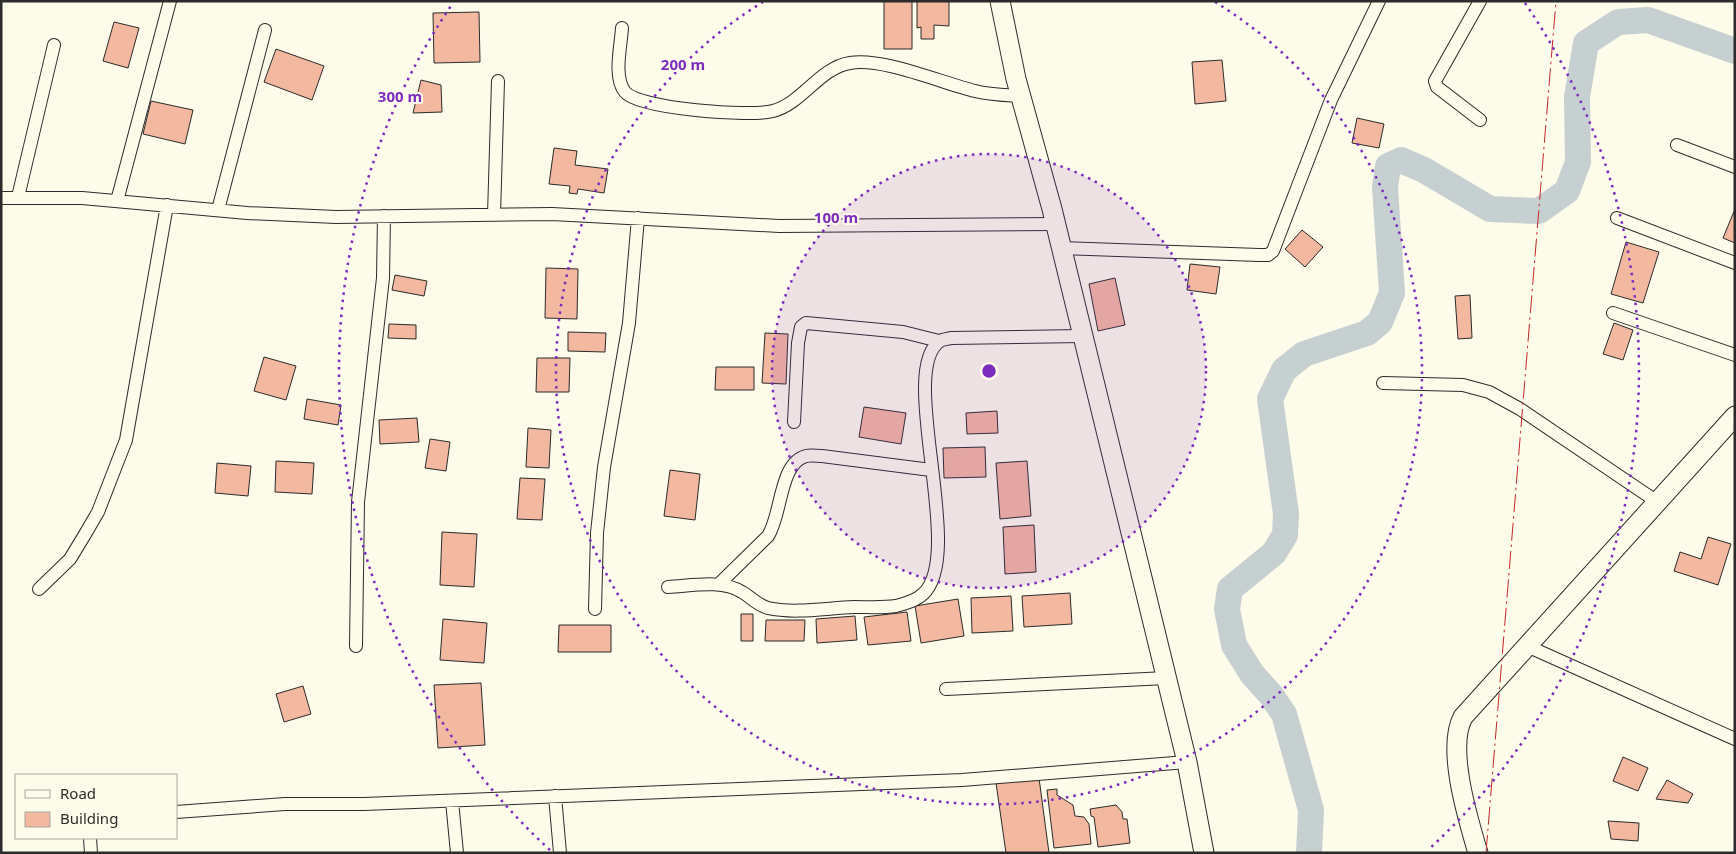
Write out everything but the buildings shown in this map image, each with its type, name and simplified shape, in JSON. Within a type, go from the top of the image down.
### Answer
[{"type":"main road","points":[[1000,1],[1021,96],[1061,248],[1187,762],[1204,853]]},
{"type":"main road","points":[[1478,853],[1462,797],[1456,737],[1458,725],[1526,646],[1735,416]]},
{"type":"street","points":[[117,201],[170,1]]},
{"type":"street","points":[[1061,248],[1268,255],[1273,251],[1331,100],[1379,1]]},
{"type":"street","points":[[1480,1],[1435,81],[1437,87],[1480,120]]},
{"type":"street","points":[[622,28],[619,77],[625,92],[638,100],[715,113],[753,114],[774,111],[788,105],[834,68],[860,62],[902,70],[978,92],[1021,96]]},
{"type":"street","points":[[218,210],[265,30]]},
{"type":"street","points":[[18,197],[54,45]]},
{"type":"street","points":[[494,215],[498,82]]},
{"type":"street","points":[[1677,145],[1735,167]]},
{"type":"street","points":[[1,198],[82,198],[218,210],[336,217],[552,214],[779,226],[1055,224]]},
{"type":"street","points":[[39,589],[70,559],[84,536],[98,512],[126,440],[167,206]]},
{"type":"street","points":[[356,646],[358,502],[383,278],[384,216]]},
{"type":"street","points":[[594,609],[599,514],[604,467],[629,323],[638,218]]},
{"type":"street","points":[[1617,218],[1735,263]]},
{"type":"street","points":[[1613,312],[1735,355]]},
{"type":"street","points":[[794,422],[798,342],[801,327],[806,323],[903,332],[939,341],[951,338],[1082,336]]},
{"type":"street","points":[[668,587],[720,584],[742,592],[754,602],[767,608],[787,610],[895,606],[923,594],[932,581],[938,553],[937,508],[931,470],[924,384],[929,357],[939,341]]},
{"type":"street","points":[[1383,383],[1463,385],[1489,392],[1520,409],[1656,501]]},
{"type":"street","points":[[720,584],[771,532],[788,472],[794,463],[805,456],[822,456],[931,470]]},
{"type":"street","points":[[1526,646],[1735,739]]},
{"type":"street","points":[[946,689],[1166,678]]},
{"type":"street","points":[[178,812],[285,804],[364,804],[962,780],[1187,762]]},
{"type":"street","points":[[554,796],[560,853]]},
{"type":"street","points":[[452,800],[457,853]]},
{"type":"street","points":[[90,839],[91,853]]},
{"type":"waterway","points":[[1309,853],[1311,810],[1284,714],[1271,695],[1252,674],[1234,645],[1227,609],[1230,589],[1274,553],[1285,535],[1286,514],[1270,399],[1284,370],[1304,354],[1367,333],[1380,322],[1392,293],[1385,187],[1388,166],[1401,160],[1424,170],[1490,209],[1539,211],[1567,191],[1578,162],[1577,97],[1586,43],[1618,22],[1648,20],[1735,51]]},
{"type":"power","points":[[1486,853],[1556,1]]}]
